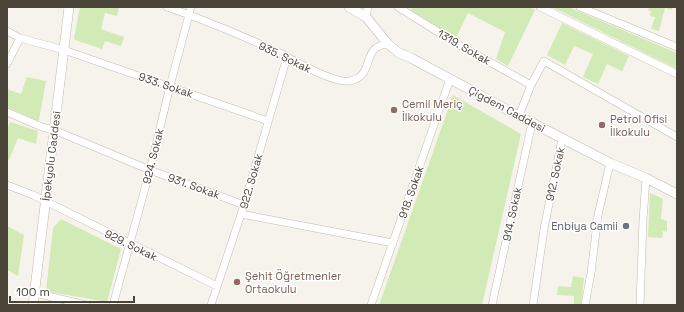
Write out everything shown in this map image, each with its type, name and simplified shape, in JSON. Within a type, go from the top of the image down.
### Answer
[{"type":"street","name":"İpekyolu Caddesi","points":[[33,305],[69,7]]},
{"type":"street","name":"935. Sokak","points":[[167,7],[188,14],[287,57],[314,71],[332,78],[349,82],[359,78],[367,68],[370,53],[375,48],[382,44],[388,44]]},
{"type":"street","name":"924. Sokak","points":[[113,305],[150,170],[188,14],[191,7]]},
{"type":"street","name":"Çigdem Caddesi","points":[[350,7],[366,17],[388,44],[398,53],[411,58],[610,163],[646,178],[677,194]]},
{"type":"street","points":[[366,17],[368,7]]},
{"type":"street","name":"1319. Sokak","points":[[398,7],[459,45],[531,85]]},
{"type":"street","points":[[540,7],[677,74]]},
{"type":"street","points":[[580,7],[677,47]]},
{"type":"street","name":"933. Sokak","points":[[7,31],[20,38],[64,50],[170,86],[268,122]]},
{"type":"street","points":[[7,64],[20,38]]},
{"type":"street","name":"922. Sokak","points":[[211,305],[244,205],[287,57]]},
{"type":"street","points":[[519,116],[531,85],[544,61],[677,138]]},
{"type":"street","name":"918. Sokak","points":[[371,305],[450,79]]},
{"type":"street","name":"931. Sokak","points":[[7,112],[150,170],[244,205]]},
{"type":"street","name":"914. Sokak","points":[[492,305],[532,123]]},
{"type":"street","name":"912. Sokak","points":[[533,305],[544,230],[562,138]]},
{"type":"street","points":[[585,305],[591,273],[598,215],[610,163]]},
{"type":"street","points":[[640,305],[642,220],[646,178]]},
{"type":"street","name":"929. Sokak","points":[[7,185],[33,196],[217,286]]},
{"type":"street","points":[[241,214],[393,243]]},
{"type":"street","points":[[35,293],[86,305]]},
{"type":"green space","points":[[80,7],[119,7],[117,16],[105,13],[101,29],[124,37],[121,46],[105,41],[102,49],[75,40],[74,38]]},
{"type":"green space","points":[[412,7],[530,7],[535,10],[508,66],[496,59],[505,32],[468,13],[456,38],[411,10]]},
{"type":"green space","points":[[552,7],[568,7],[677,53],[677,69]]},
{"type":"green space","points":[[649,7],[672,7],[672,10],[665,8],[659,31],[651,29],[655,17],[650,16],[651,11],[648,10]]},
{"type":"green space","points":[[562,23],[629,56],[622,71],[607,64],[598,84],[583,77],[593,54],[574,46],[565,65],[547,55]]},
{"type":"green space","points":[[27,77],[46,81],[39,120],[7,107],[7,89],[21,94]]},
{"type":"green space","points":[[453,95],[521,134],[482,305],[379,305]]},
{"type":"green space","points":[[10,122],[38,131],[36,144],[18,138],[9,160],[7,159],[7,130]]},
{"type":"green space","points":[[650,193],[663,199],[661,219],[667,221],[667,232],[663,231],[662,238],[648,237]]},
{"type":"green space","points":[[61,219],[121,249],[107,302],[46,291],[53,228]]},
{"type":"green space","points":[[7,226],[24,235],[18,276],[7,270]]},
{"type":"green space","points":[[573,276],[584,278],[581,305],[574,305],[574,296],[557,295],[558,286],[571,287]]},
{"type":"place","name":"Cemil Meriç İlkokulu","points":[[394,110]]},
{"type":"place","name":"Petrol Ofisi İlkokulu","points":[[602,125]]},
{"type":"place","name":"Enbiya Camii","points":[[626,226]]},
{"type":"place","name":"Şehit Öğretmenler Ortaokulu","points":[[237,282]]}]
